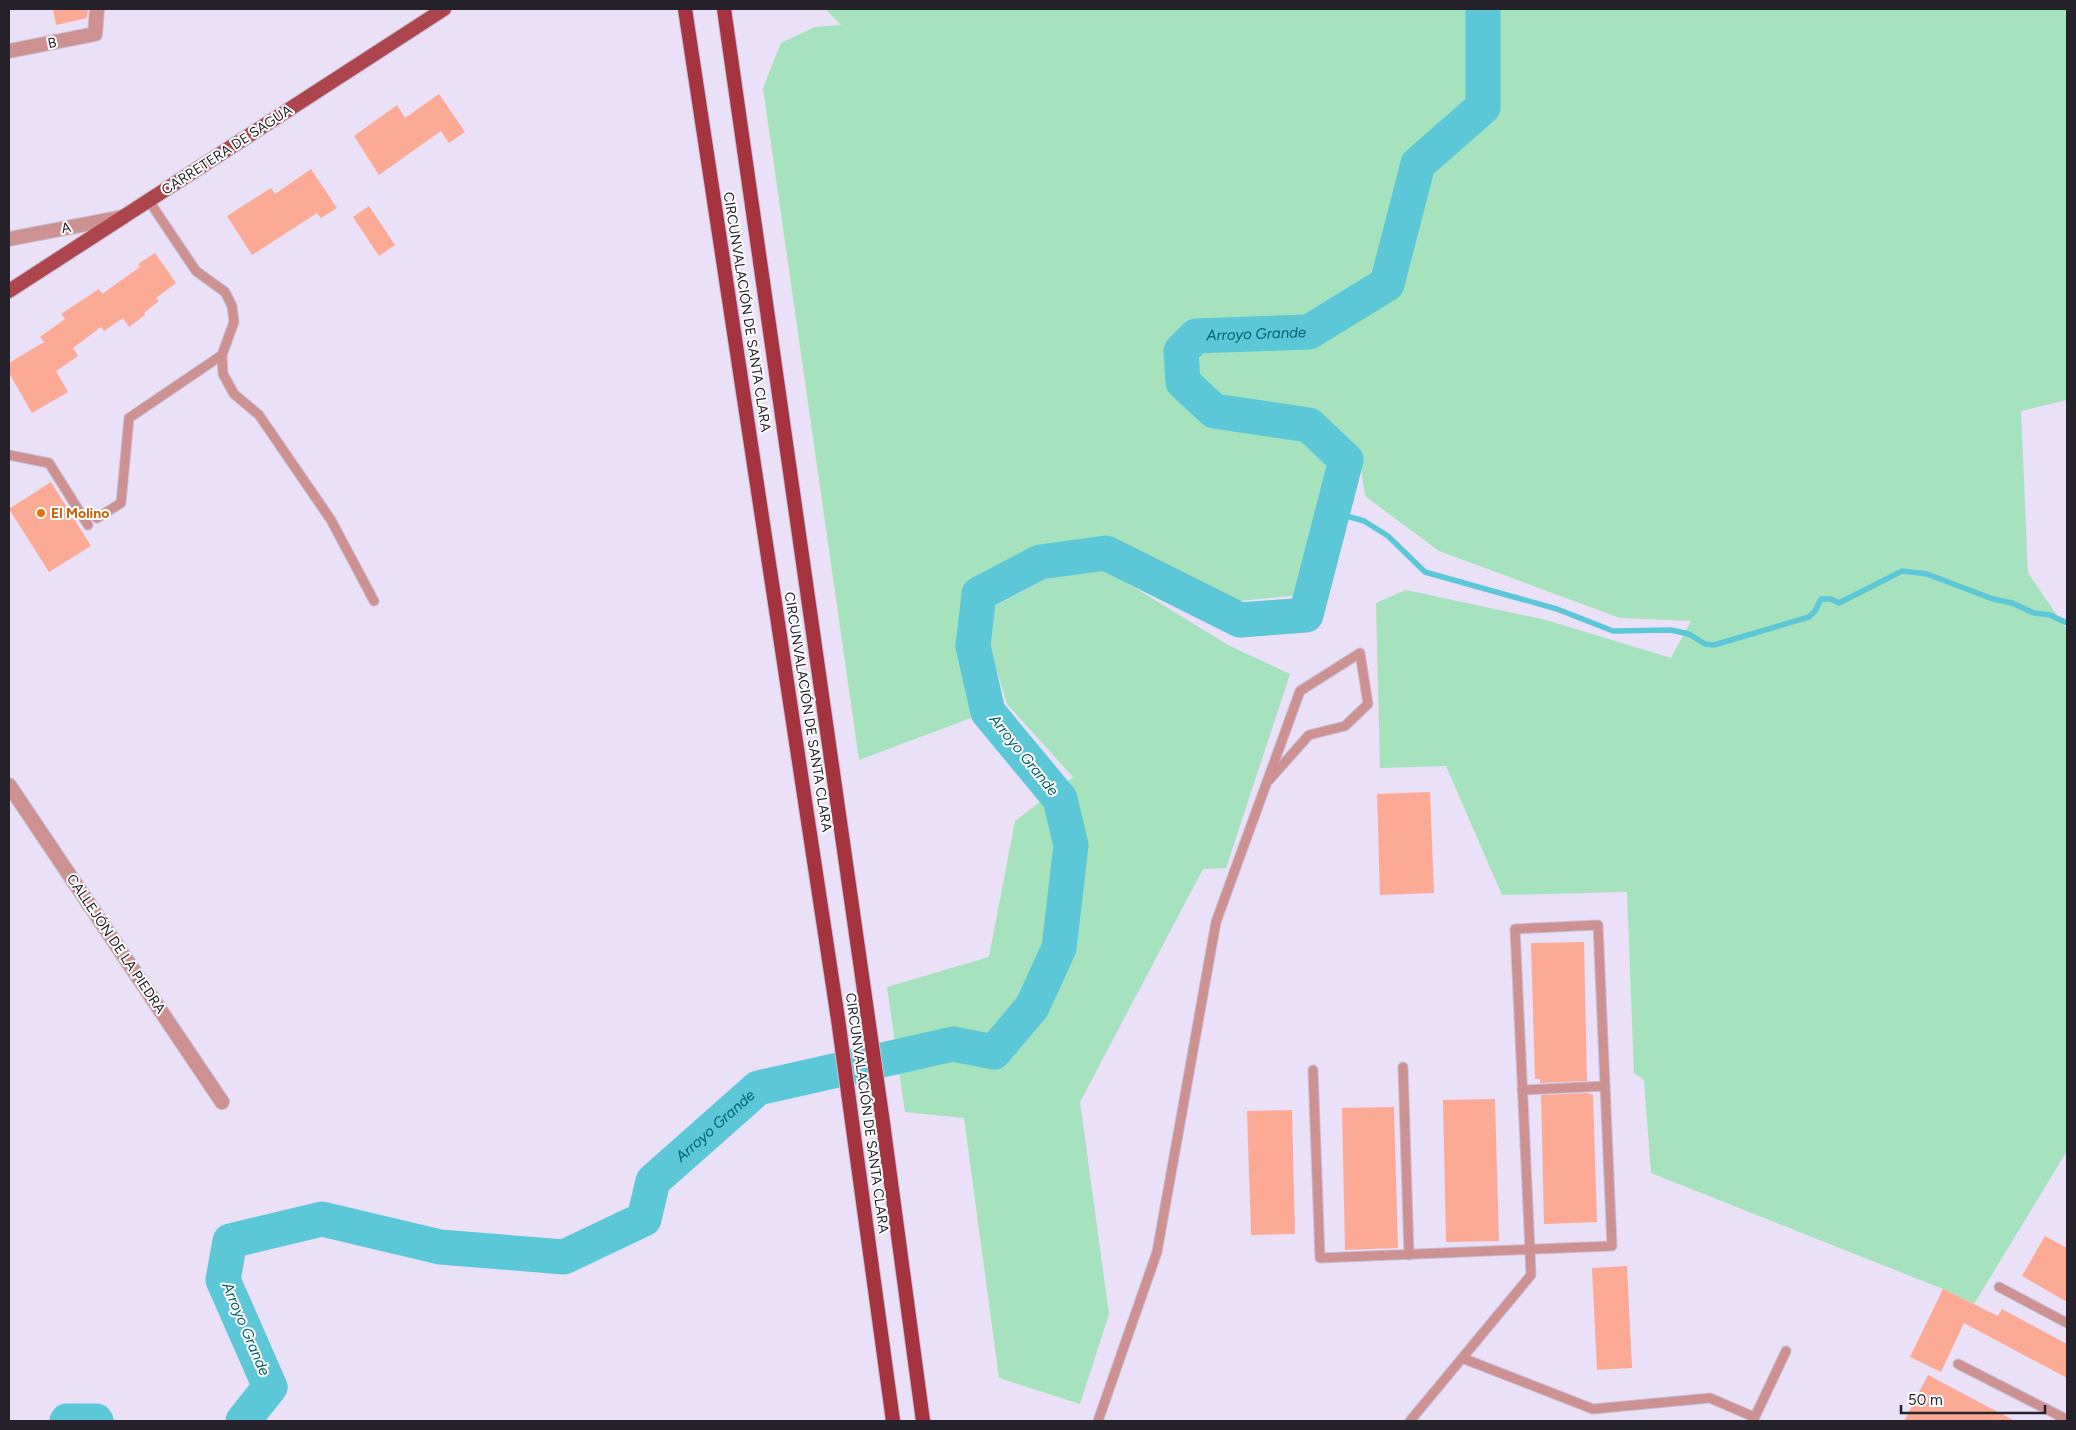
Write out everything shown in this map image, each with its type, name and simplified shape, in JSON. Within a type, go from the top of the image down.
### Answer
[{"type":"highway","name":"CIRCUNVALACIÓN DE SANTA CLARA","points":[[685,9],[838,1019],[893,1421]]},
{"type":"highway","name":"CIRCUNVALACIÓN DE SANTA CLARA","points":[[724,9],[883,1123],[923,1421]]},
{"type":"main road","name":"CARRETERA DE SAGUA","points":[[9,291],[444,9]]},
{"type":"street","name":"B","points":[[9,51],[95,34],[97,9]]},
{"type":"street","name":"A","points":[[9,239],[124,217]]},
{"type":"street","name":"CALLEJÓN DE LA PIEDRA","points":[[9,785],[222,1102]]},
{"type":"lane","points":[[149,201],[196,271],[225,292],[232,306],[234,322],[222,355],[223,374],[234,394],[259,415],[331,520],[374,601]]},
{"type":"lane","points":[[97,518],[121,503],[129,418],[222,355]]},
{"type":"lane","points":[[9,455],[49,463],[88,525]]},
{"type":"lane","points":[[1098,1421],[1157,1252],[1216,922],[1300,691],[1360,653],[1368,704],[1345,726],[1309,735],[1269,780]]},
{"type":"lane","points":[[1313,1070],[1320,1258],[1409,1255],[1530,1250],[1612,1246],[1598,925],[1515,929],[1522,1090],[1530,1250],[1531,1275],[1410,1421]]},
{"type":"lane","points":[[1403,1067],[1409,1255]]},
{"type":"lane","points":[[1522,1090],[1605,1086]]},
{"type":"lane","points":[[1999,1287],[2067,1323]]},
{"type":"lane","points":[[1462,1358],[1593,1409],[1710,1398],[1753,1419],[1786,1351]]},
{"type":"lane","points":[[1958,1364],[2062,1417],[2060,1421]]},
{"type":"green space","points":[[825,9],[2067,9],[2067,400],[2021,411],[2028,573],[2067,630],[2067,1151],[1974,1304],[1943,1289],[1651,1173],[1644,1080],[1634,1073],[1627,892],[1502,895],[1446,766],[1380,768],[1376,603],[1406,590],[1546,620],[1671,658],[1691,621],[1620,618],[1439,551],[1365,496],[1359,453],[1297,406],[1220,399],[1164,343],[1167,385],[1204,419],[1303,437],[1333,468],[1301,595],[1239,601],[1111,541],[1041,550],[972,583],[963,651],[979,715],[859,760],[763,88],[781,43],[815,27],[841,25]]},
{"type":"green space","points":[[1106,570],[1228,645],[1290,674],[1226,868],[1203,869],[1080,1102],[1109,1314],[1080,1404],[999,1378],[964,1118],[905,1112],[887,987],[989,957],[1015,821],[1073,777],[1007,704],[990,649],[995,606],[1049,577]]},
{"type":"building","points":[[53,9],[88,9],[87,18],[56,25]]},
{"type":"building","points":[[439,94],[465,132],[449,143],[441,131],[379,175],[354,136],[397,105],[405,118]]},
{"type":"building","points":[[311,169],[337,208],[321,218],[317,213],[252,255],[227,216],[271,188],[275,194]]},
{"type":"building","points":[[369,206],[395,245],[379,256],[353,217]]},
{"type":"building","points":[[155,253],[176,283],[156,298],[159,301],[129,327],[123,318],[104,331],[101,327],[73,348],[78,356],[56,371],[68,392],[32,413],[9,373],[9,363],[44,342],[40,337],[65,319],[61,314],[99,289],[102,294],[140,267],[138,264]]},
{"type":"building","points":[[51,482],[91,546],[49,572],[9,509]]},
{"type":"building","points":[[1430,792],[1434,893],[1380,895],[1377,794]]},
{"type":"building","points":[[1584,942],[1587,1081],[1540,1083],[1540,1079],[1535,1079],[1531,943]]},
{"type":"building","points":[[1588,1093],[1593,1095],[1597,1222],[1544,1224],[1541,1095]]},
{"type":"building","points":[[1495,1099],[1499,1241],[1446,1242],[1443,1100]]},
{"type":"building","points":[[1394,1107],[1398,1248],[1345,1250],[1342,1108]]},
{"type":"building","points":[[1292,1110],[1295,1234],[1251,1235],[1247,1111]]},
{"type":"building","points":[[2045,1236],[2067,1248],[2067,1302],[2022,1276]]},
{"type":"building","points":[[1627,1266],[1632,1368],[1597,1370],[1592,1268]]},
{"type":"building","points":[[1943,1289],[1998,1316],[2002,1309],[2067,1344],[2067,1378],[1964,1323],[1941,1372],[1910,1357]]},
{"type":"building","points":[[1928,1375],[2015,1421],[1904,1421]]},
{"type":"waterway","name":"Arroyo Grande","points":[[243,1421],[270,1387],[223,1280],[230,1241],[322,1219],[440,1247],[564,1257],[644,1219],[653,1181],[758,1088],[953,1044],[994,1052],[1032,1007],[1059,948],[1071,845],[1060,799],[988,712],[973,646],[979,594],[1040,562],[1106,553],[1240,620],[1306,615],[1346,460],[1309,425],[1214,411],[1183,382],[1181,351],[1196,336],[1309,332],[1387,284],[1418,164],[1483,107],[1483,9]]},
{"type":"waterway","points":[[1333,512],[1364,521],[1388,536],[1425,572],[1557,609],[1613,631],[1671,630],[1689,634],[1705,644],[1714,645],[1809,617],[1815,611],[1821,599],[1831,599],[1839,603],[1902,571],[1927,574],[1993,599],[2012,603],[2034,613],[2050,615],[2067,623]]},
{"type":"waterway","name":"Arroyo Grande","points":[[67,1421],[96,1421]]},
{"type":"place","name":"El Molino","points":[[41,513]]}]
